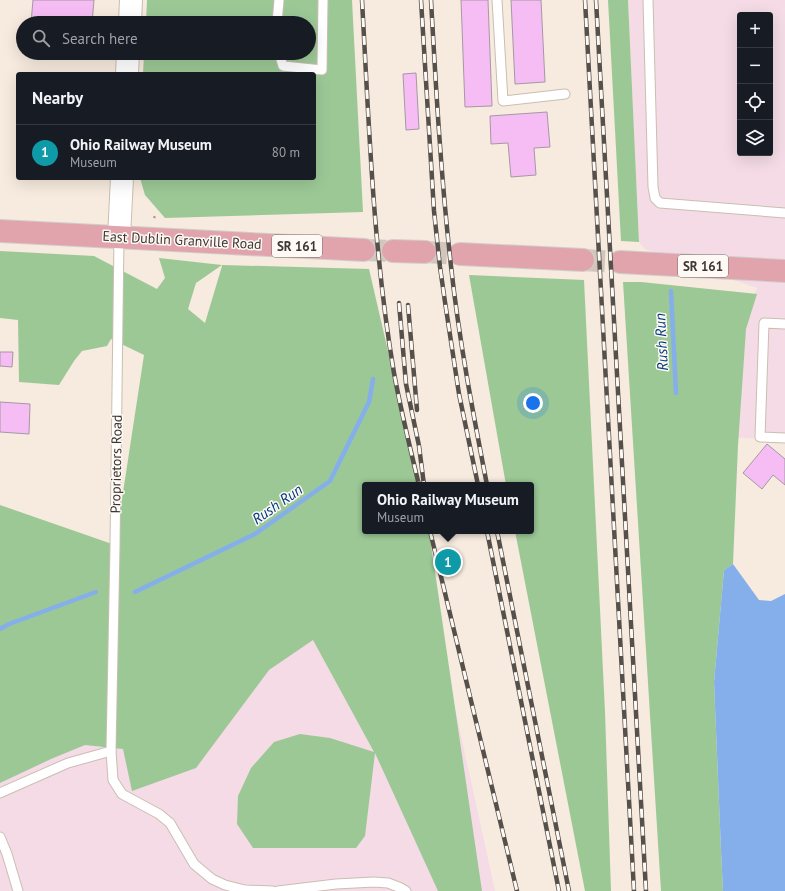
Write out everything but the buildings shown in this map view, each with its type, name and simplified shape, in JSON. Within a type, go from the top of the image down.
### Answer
[{"type":"main road","name":"East Dublin Granville Road","points":[[0,231],[364,250]]},
{"type":"main road","points":[[393,251],[425,252]]},
{"type":"main road","points":[[460,254],[583,260]]},
{"type":"main road","name":"SR 161","points":[[620,262],[785,271]]},
{"type":"street","points":[[130,16],[131,0]]},
{"type":"street","points":[[127,72],[128,60]]},
{"type":"street","name":"Proprietors Road","points":[[120,237],[122,180]]},
{"type":"lane","points":[[278,16],[279,0]]},
{"type":"lane","points":[[281,60],[283,66],[322,70],[323,0]]},
{"type":"lane","points":[[498,0],[503,101],[565,94]]},
{"type":"lane","points":[[648,0],[653,180],[655,198],[660,203],[785,213]]},
{"type":"lane","name":"Proprietors Road","points":[[120,237],[111,751],[114,780],[122,794],[159,814],[170,823],[194,864],[212,879],[225,885],[245,890],[273,891]]},
{"type":"lane","points":[[785,324],[764,323],[760,437],[785,438]]},
{"type":"lane","points":[[0,793],[68,764],[111,751]]},
{"type":"lane","points":[[0,838],[7,854],[18,891]]},
{"type":"lane","points":[[278,891],[336,884],[374,882],[388,883],[406,891]]},
{"type":"shaded area","points":[[628,0],[785,0],[785,440],[729,437],[741,329],[757,288],[645,249],[639,242]]},
{"type":"shaded area","points":[[0,578],[430,594],[495,891],[0,891]]},
{"type":"green space","points":[[147,0],[352,0],[363,212],[165,218],[145,195],[141,180],[316,180],[316,72],[143,72],[144,60],[316,60],[316,16],[146,16]]},
{"type":"green space","points":[[608,0],[628,0],[639,242],[621,241]]},
{"type":"green space","points":[[0,251],[94,256],[157,289],[165,278],[159,258],[222,265],[369,269],[418,482],[362,482],[362,534],[429,534],[482,891],[438,891],[375,753],[365,836],[356,848],[253,848],[237,824],[238,796],[251,768],[274,742],[300,734],[330,738],[374,752],[313,640],[269,670],[196,768],[132,791],[123,749],[85,745],[0,783],[0,505],[115,545],[144,355],[111,339],[107,346],[82,351],[59,385],[19,382],[18,320],[0,318]],"holes":[[[222,265],[205,323],[188,309],[196,283]]]},
{"type":"green space","points":[[469,275],[584,280],[605,712],[611,891],[585,891],[516,534],[534,534],[534,482],[505,482]]},
{"type":"green space","points":[[623,282],[641,282],[757,294],[746,329],[738,445],[733,564],[724,570],[714,682],[723,891],[661,891]]},
{"type":"water","points":[[733,564],[759,600],[771,601],[785,594],[785,891],[723,891],[714,682],[724,570]]},
{"type":"waterway","name":"Rush Run","points":[[671,291],[676,393]]},
{"type":"waterway","name":"Rush Run","points":[[135,592],[255,534],[330,481],[369,402],[373,379]]},
{"type":"waterway","name":"Rush Run","points":[[0,629],[9,624],[96,592]]},
{"type":"tunnel","points":[[364,250],[393,251]]},
{"type":"tunnel","points":[[425,252],[460,254]]},
{"type":"tunnel","points":[[583,260],[620,262]]},
{"type":"railway","points":[[362,0],[376,234],[381,280],[394,373],[418,482]]},
{"type":"railway","points":[[421,0],[434,211],[440,267],[459,394],[477,482]]},
{"type":"railway","points":[[431,0],[447,233],[454,294],[462,349],[486,482]]},
{"type":"railway","points":[[585,0],[634,891]]},
{"type":"railway","points":[[596,0],[646,891]]},
{"type":"railway","points":[[399,303],[406,384],[419,446],[424,482]]},
{"type":"railway","points":[[408,305],[417,410]]},
{"type":"railway","points":[[431,534],[517,891]]},
{"type":"railway","points":[[488,534],[559,891]]},
{"type":"railway","points":[[498,534],[569,891]]},
{"type":"place","name":"Ohio Railway Museum","points":[[448,562]]}]
